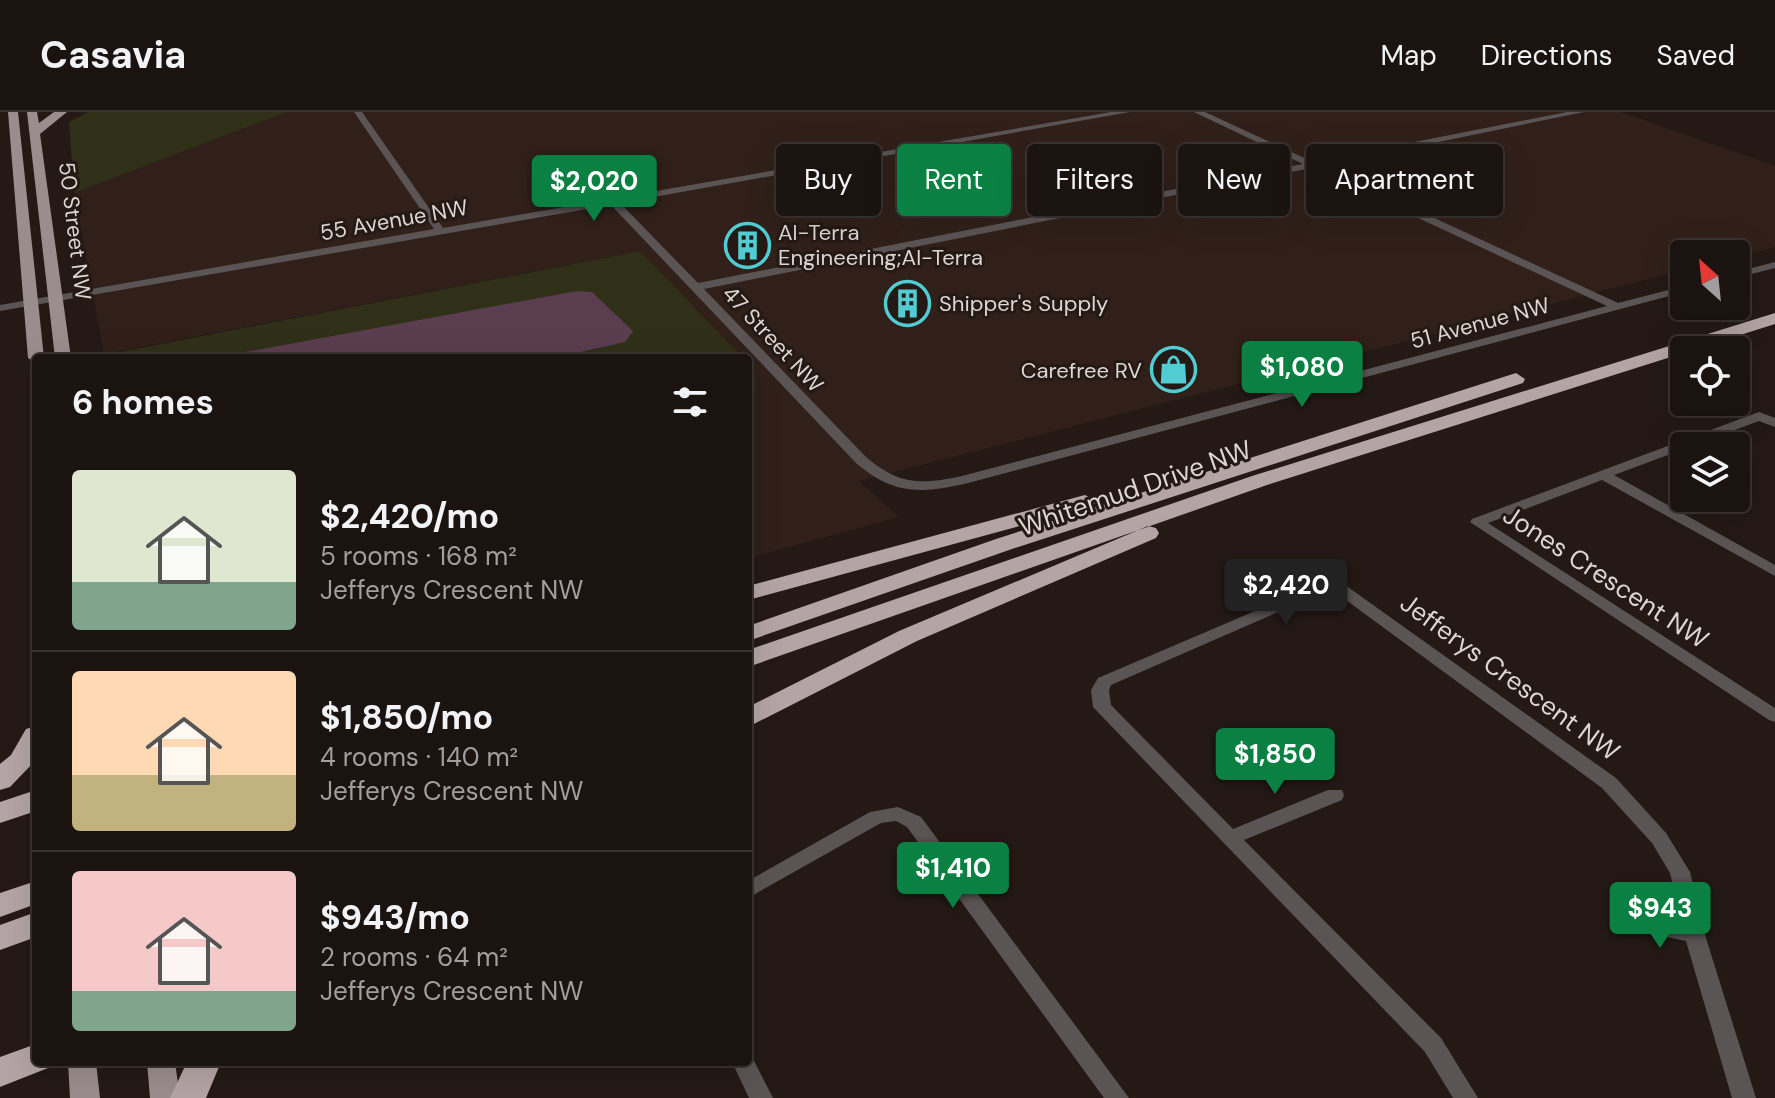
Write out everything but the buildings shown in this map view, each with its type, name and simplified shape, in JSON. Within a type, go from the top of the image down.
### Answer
[{"type":"highway","name":"Whitemud Drive NW","points":[[752,633],[1384,419],[1775,302]]},
{"type":"highway","name":"Whitemud Drive NW","points":[[752,658],[1189,503],[1500,401],[1775,318]]},
{"type":"highway","points":[[752,592],[1101,497],[1167,490]]},
{"type":"highway","points":[[752,716],[908,636],[1155,530],[1189,503]]},
{"type":"highway","points":[[0,780],[21,761],[32,742]]},
{"type":"highway","points":[[0,813],[32,801]]},
{"type":"highway","points":[[0,905],[32,893]]},
{"type":"highway","points":[[0,938],[32,926]]},
{"type":"highway","points":[[0,1072],[32,1060]]},
{"type":"highway","points":[[188,1098],[202,1066]]},
{"type":"main road","points":[[0,113],[6,112]]},
{"type":"main road","name":"50 Street NW","points":[[13,112],[36,354]]},
{"type":"main road","name":"50 Street NW","points":[[32,112],[63,354]]},
{"type":"main road","points":[[34,134],[62,112]]},
{"type":"main road","points":[[1,123],[15,131]]},
{"type":"main road","points":[[82,1066],[85,1098]]},
{"type":"main road","points":[[161,1066],[165,1098]]},
{"type":"street","points":[[358,112],[441,232]]},
{"type":"street","name":"55 Avenue NW","points":[[0,308],[1126,112]]},
{"type":"street","points":[[1198,112],[1306,161]]},
{"type":"street","points":[[1415,144],[1580,112]]},
{"type":"street","points":[[697,287],[1306,165]]},
{"type":"street","name":"47 Street NW","points":[[614,202],[878,476],[899,485],[914,487]]},
{"type":"street","points":[[1423,216],[1618,307]]},
{"type":"street","points":[[1750,271],[1775,265]]},
{"type":"street","name":"51 Avenue NW","points":[[914,487],[963,480],[1670,293]]},
{"type":"street","points":[[752,364],[765,361]]},
{"type":"street","name":"Jones Crescent NW","points":[[1775,423],[1759,416],[1477,522],[1775,716]]},
{"type":"street","points":[[1601,474],[1768,560],[1775,571]]},
{"type":"street","name":"Jefferys Crescent NW","points":[[1466,1098],[1433,1045],[1102,707],[1100,690],[1104,682],[1332,583],[1609,783],[1659,838],[1680,872],[1695,935],[1744,1098]]},
{"type":"street","points":[[1230,838],[1335,795]]},
{"type":"street","points":[[752,888],[877,817],[898,814],[914,822],[1117,1098]]},
{"type":"street","points":[[1634,922],[1695,935]]},
{"type":"street","points":[[745,1066],[761,1098]]},
{"type":"shaded area","points":[[88,112],[287,112],[74,193],[69,122]]},
{"type":"shaded area","points":[[287,112],[1621,112],[1775,166],[1775,247],[1750,253],[1750,240],[1670,240],[1670,274],[859,481],[899,517],[752,557],[752,354],[725,354],[640,251],[104,354],[74,193]]},
{"type":"shaded area","points":[[640,251],[739,354],[110,354]]},
{"type":"shaded area","points":[[577,291],[592,292],[633,331],[625,342],[572,354],[235,354]]},
{"type":"place","name":"Al-Terra Engineering;Al-Terra","points":[[747,245]]},
{"type":"place","name":"Shipper's Supply","points":[[908,303]]},
{"type":"place","name":"Carefree RV","points":[[1173,370]]}]
